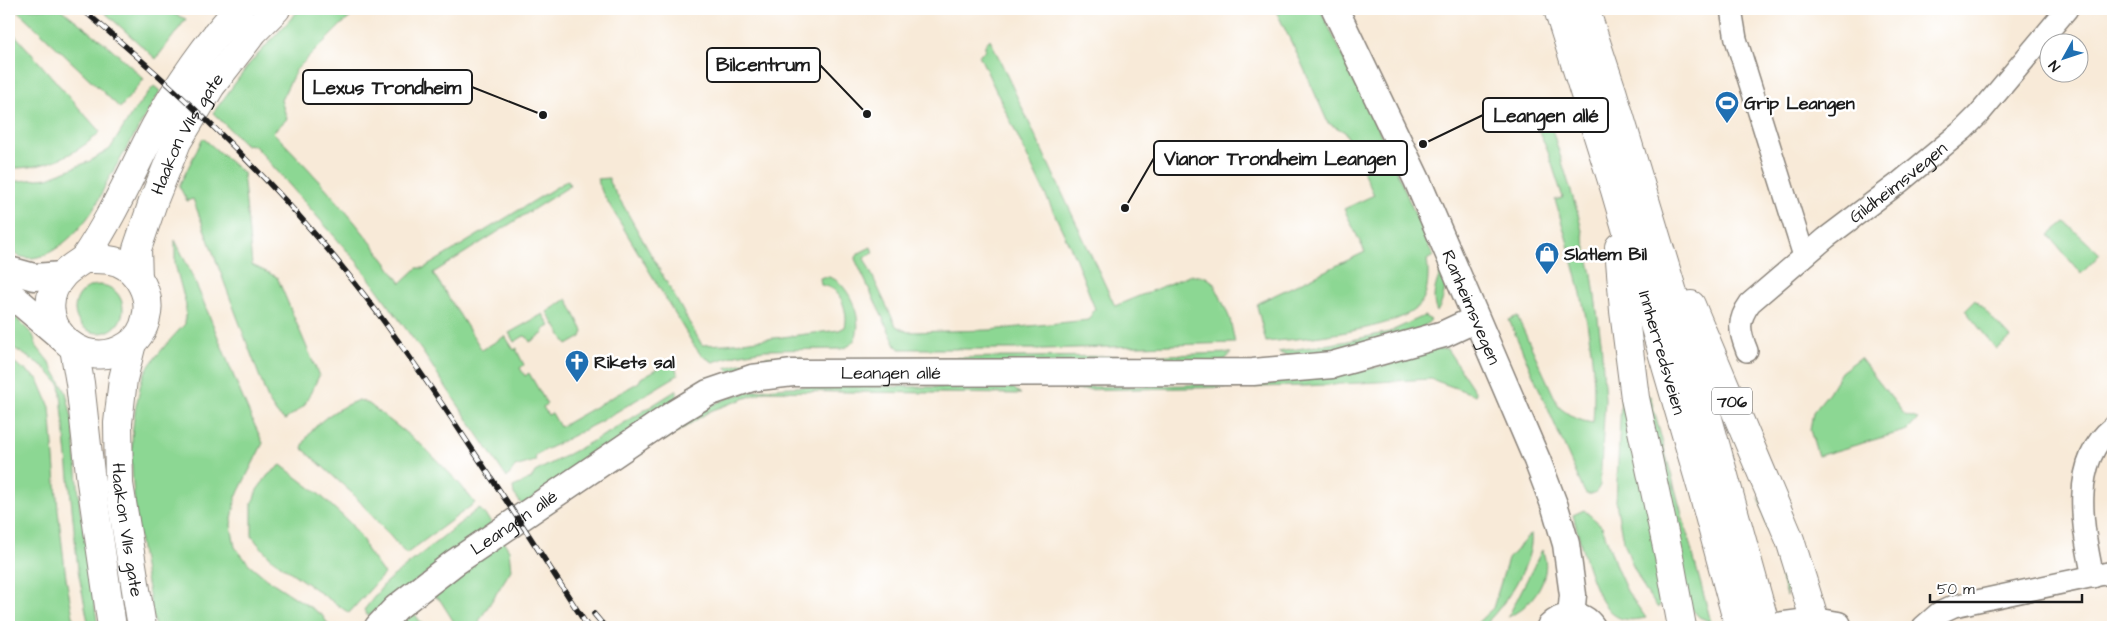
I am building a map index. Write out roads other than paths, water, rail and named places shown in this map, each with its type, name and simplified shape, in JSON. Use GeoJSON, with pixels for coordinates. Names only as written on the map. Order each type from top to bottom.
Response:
{"type":"FeatureCollection","features":[{"type":"Feature","properties":{"kind":"main road","name":"Haakon VIIs gate"},"geometry":{"type":"LineString","coordinates":[[84,259],[98,238],[156,126],[192,68],[239,9]]}},
{"type":"Feature","properties":{"kind":"main road","name":"Haakon VIIs gate"},"geometry":{"type":"LineString","coordinates":[[138,278],[137,249],[177,142],[211,86],[254,31],[276,9]]}},
{"type":"Feature","properties":{"kind":"main road","name":"Innherredsveien"},"geometry":{"type":"LineString","coordinates":[[1558,9],[1628,187],[1767,622]]}},
{"type":"Feature","properties":{"kind":"main road","name":"Innherredsveien"},"geometry":{"type":"LineString","coordinates":[[1585,9],[1736,622]]}},
{"type":"Feature","properties":{"kind":"main road","name":"706"},"geometry":{"type":"LineString","coordinates":[[1628,187],[1624,311],[1635,398],[1669,556],[1682,627]]}},
{"type":"Feature","properties":{"kind":"main road","name":"706"},"geometry":{"type":"LineString","coordinates":[[1628,187],[1790,540],[1832,624]]}},
{"type":"Feature","properties":{"kind":"main road"},"geometry":{"type":"LineString","coordinates":[[84,259],[105,259],[118,262],[138,278],[145,291],[148,305],[146,319],[141,332],[132,343],[119,351],[104,355],[88,354],[68,343],[55,326],[51,313],[51,300],[55,286],[63,275],[84,259]]}},
{"type":"Feature","properties":{"kind":"main road","name":"Haakon VIIs gate"},"geometry":{"type":"LineString","coordinates":[[68,343],[80,383],[91,482],[112,627]]}},
{"type":"Feature","properties":{"kind":"main road","name":"Haakon VIIs gate"},"geometry":{"type":"LineString","coordinates":[[132,343],[122,379],[118,423],[119,484],[142,627]]}},
{"type":"Feature","properties":{"kind":"street","name":"Ranheimsvegen"},"geometry":{"type":"LineString","coordinates":[[1335,9],[1417,180],[1537,460],[1555,507],[1566,544],[1572,577],[1571,623]]}},
{"type":"Feature","properties":{"kind":"street"},"geometry":{"type":"LineString","coordinates":[[1731,9],[1736,39],[1804,256]]}},
{"type":"Feature","properties":{"kind":"street","name":"Gildheimsvegen"},"geometry":{"type":"LineString","coordinates":[[1747,351],[1742,340],[1740,325],[1741,315],[1750,303],[1804,256],[1914,171],[1963,130],[1979,114],[2068,9]]}},
{"type":"Feature","properties":{"kind":"street"},"geometry":{"type":"LineString","coordinates":[[9,270],[34,277],[63,275]]}},
{"type":"Feature","properties":{"kind":"street"},"geometry":{"type":"LineString","coordinates":[[9,293],[68,343]]}},
{"type":"Feature","properties":{"kind":"street","name":"Leangen allé"},"geometry":{"type":"LineString","coordinates":[[378,627],[396,608],[454,563],[675,413],[708,393],[752,378],[793,373],[1253,372],[1332,365],[1444,334],[1476,319]]}},
{"type":"Feature","properties":{"kind":"street"},"geometry":{"type":"LineString","coordinates":[[2092,577],[2083,504],[2085,472],[2099,442],[2113,427]]}},
{"type":"Feature","properties":{"kind":"street"},"geometry":{"type":"LineString","coordinates":[[1924,627],[1939,612],[1954,606],[2113,572]]}},
{"type":"Feature","properties":{"kind":"street"},"geometry":{"type":"LineString","coordinates":[[1767,622],[1832,624]]}},
{"type":"Feature","properties":{"kind":"railway"},"geometry":{"type":"LineString","coordinates":[[82,9],[175,91],[235,148],[319,239],[401,345],[588,627]]}},
{"type":"Feature","properties":{"kind":"railway"},"geometry":{"type":"LineString","coordinates":[[594,614],[605,627]]}},
{"type":"Feature","properties":{"kind":"place","name":"Bilcentrum"},"geometry":{"type":"Point","coordinates":[867,114]}},
{"type":"Feature","properties":{"kind":"place","name":"Lexus Trondheim"},"geometry":{"type":"Point","coordinates":[543,115]}},
{"type":"Feature","properties":{"kind":"place","name":"Grip Leangen"},"geometry":{"type":"Point","coordinates":[1727,124]}},
{"type":"Feature","properties":{"kind":"place","name":"Leangen allé"},"geometry":{"type":"Point","coordinates":[1423,144]}},
{"type":"Feature","properties":{"kind":"place","name":"Vianor Trondheim Leangen"},"geometry":{"type":"Point","coordinates":[1125,208]}},
{"type":"Feature","properties":{"kind":"place","name":"Slatlem Bil"},"geometry":{"type":"Point","coordinates":[1547,275]}},
{"type":"Feature","properties":{"kind":"place","name":"Rikets sal"},"geometry":{"type":"Point","coordinates":[577,383]}}]}
